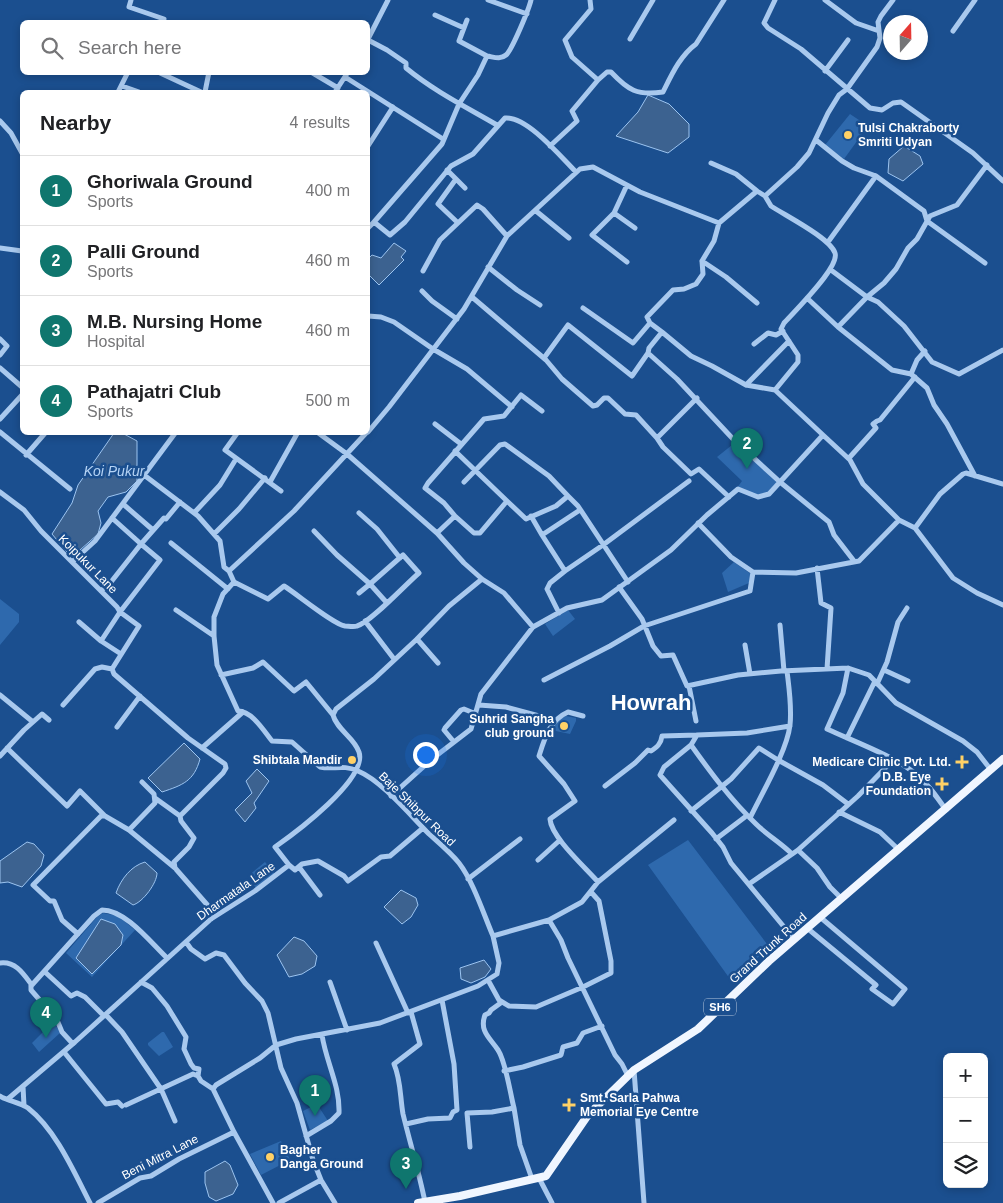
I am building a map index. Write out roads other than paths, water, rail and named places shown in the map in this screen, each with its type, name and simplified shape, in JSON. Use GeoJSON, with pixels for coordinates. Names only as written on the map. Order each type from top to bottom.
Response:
{"type":"FeatureCollection","features":[{"type":"Feature","properties":{"kind":"main road","name":"Grand Trunk Road"},"geometry":{"type":"LineString","coordinates":[[536,1178],[546,1176],[588,1116],[631,1073],[698,1029],[769,961],[1003,759]]}},
{"type":"Feature","properties":{"kind":"main road"},"geometry":{"type":"LineString","coordinates":[[421,1202],[450,1200],[536,1178]]}},
{"type":"Feature","properties":{"kind":"street"},"geometry":{"type":"LineString","coordinates":[[131,0],[129,7],[164,20]]}},
{"type":"Feature","properties":{"kind":"street"},"geometry":{"type":"LineString","coordinates":[[370,36],[388,0]]}},
{"type":"Feature","properties":{"kind":"street"},"geometry":{"type":"LineString","coordinates":[[488,0],[527,14]]}},
{"type":"Feature","properties":{"kind":"street"},"geometry":{"type":"LineString","coordinates":[[468,20],[459,38],[461,43],[487,56],[500,59],[508,55],[532,0]]}},
{"type":"Feature","properties":{"kind":"street"},"geometry":{"type":"LineString","coordinates":[[590,0],[591,9],[565,40],[572,57],[598,80]]}},
{"type":"Feature","properties":{"kind":"street"},"geometry":{"type":"LineString","coordinates":[[630,39],[653,0]]}},
{"type":"Feature","properties":{"kind":"street"},"geometry":{"type":"LineString","coordinates":[[550,146],[577,121],[572,111],[607,72],[611,72],[623,85],[636,92],[650,94],[663,92],[675,68],[696,44],[724,0]]}},
{"type":"Feature","properties":{"kind":"street"},"geometry":{"type":"LineString","coordinates":[[775,0],[764,22],[768,28],[800,49],[870,108],[882,110],[902,102],[973,153],[1003,181]]}},
{"type":"Feature","properties":{"kind":"street"},"geometry":{"type":"LineString","coordinates":[[825,0],[856,23],[879,31]]}},
{"type":"Feature","properties":{"kind":"street"},"geometry":{"type":"LineString","coordinates":[[765,196],[797,168],[808,153],[839,95],[847,89],[877,47],[880,38],[878,22],[893,0]]}},
{"type":"Feature","properties":{"kind":"street"},"geometry":{"type":"LineString","coordinates":[[953,31],[975,0]]}},
{"type":"Feature","properties":{"kind":"street"},"geometry":{"type":"LineString","coordinates":[[435,15],[464,28]]}},
{"type":"Feature","properties":{"kind":"street"},"geometry":{"type":"LineString","coordinates":[[825,71],[848,40]]}},
{"type":"Feature","properties":{"kind":"street"},"geometry":{"type":"LineString","coordinates":[[370,41],[406,63],[406,68],[419,78],[459,104],[497,125]]}},
{"type":"Feature","properties":{"kind":"street"},"geometry":{"type":"LineString","coordinates":[[370,226],[436,153],[442,144],[459,104],[478,75],[487,56]]}},
{"type":"Feature","properties":{"kind":"street"},"geometry":{"type":"LineString","coordinates":[[119,90],[127,75]]}},
{"type":"Feature","properties":{"kind":"street"},"geometry":{"type":"LineString","coordinates":[[164,75],[197,90]]}},
{"type":"Feature","properties":{"kind":"street"},"geometry":{"type":"LineString","coordinates":[[206,90],[209,75]]}},
{"type":"Feature","properties":{"kind":"street"},"geometry":{"type":"LineString","coordinates":[[315,75],[336,90],[346,75],[368,90]]}},
{"type":"Feature","properties":{"kind":"street"},"geometry":{"type":"LineString","coordinates":[[122,86],[133,90]]}},
{"type":"Feature","properties":{"kind":"street"},"geometry":{"type":"LineString","coordinates":[[370,91],[443,139]]}},
{"type":"Feature","properties":{"kind":"street"},"geometry":{"type":"LineString","coordinates":[[370,143],[393,107]]}},
{"type":"Feature","properties":{"kind":"street"},"geometry":{"type":"LineString","coordinates":[[374,222],[390,235],[405,222],[447,170],[473,154],[505,118],[512,117],[523,122],[576,172]]}},
{"type":"Feature","properties":{"kind":"street"},"geometry":{"type":"LineString","coordinates":[[0,121],[11,133],[20,149]]}},
{"type":"Feature","properties":{"kind":"street"},"geometry":{"type":"LineString","coordinates":[[816,140],[842,161],[854,168],[876,176],[924,211],[926,221],[985,263]]}},
{"type":"Feature","properties":{"kind":"street"},"geometry":{"type":"LineString","coordinates":[[711,162],[736,174],[765,196],[771,206],[828,242],[836,254],[836,260],[831,270],[781,328],[798,355],[798,362],[775,390]]}},
{"type":"Feature","properties":{"kind":"street"},"geometry":{"type":"LineString","coordinates":[[838,327],[896,269],[930,216],[957,205],[986,165]]}},
{"type":"Feature","properties":{"kind":"street"},"geometry":{"type":"LineString","coordinates":[[370,429],[457,319],[507,236],[576,172],[585,167],[593,167],[627,185],[719,223]]}},
{"type":"Feature","properties":{"kind":"street"},"geometry":{"type":"LineString","coordinates":[[447,170],[465,188]]}},
{"type":"Feature","properties":{"kind":"street"},"geometry":{"type":"LineString","coordinates":[[828,242],[876,176]]}},
{"type":"Feature","properties":{"kind":"street"},"geometry":{"type":"LineString","coordinates":[[456,179],[438,204],[457,222]]}},
{"type":"Feature","properties":{"kind":"street"},"geometry":{"type":"LineString","coordinates":[[627,185],[614,213],[592,235],[627,262]]}},
{"type":"Feature","properties":{"kind":"street"},"geometry":{"type":"LineString","coordinates":[[757,191],[719,223],[714,241],[702,261],[703,274],[696,284],[684,289],[673,290],[647,318],[650,323],[691,356],[746,386],[775,390],[848,458],[863,484],[899,520],[915,528],[953,578],[977,593],[1003,605]]}},
{"type":"Feature","properties":{"kind":"street"},"geometry":{"type":"LineString","coordinates":[[423,271],[440,240],[477,205],[483,209],[507,236]]}},
{"type":"Feature","properties":{"kind":"street"},"geometry":{"type":"LineString","coordinates":[[536,211],[570,238]]}},
{"type":"Feature","properties":{"kind":"street"},"geometry":{"type":"LineString","coordinates":[[614,213],[635,228]]}},
{"type":"Feature","properties":{"kind":"street"},"geometry":{"type":"LineString","coordinates":[[0,248],[20,251]]}},
{"type":"Feature","properties":{"kind":"street"},"geometry":{"type":"LineString","coordinates":[[702,261],[726,277],[757,303]]}},
{"type":"Feature","properties":{"kind":"street"},"geometry":{"type":"LineString","coordinates":[[488,267],[516,290],[540,306]]}},
{"type":"Feature","properties":{"kind":"street"},"geometry":{"type":"LineString","coordinates":[[831,270],[866,297],[878,302],[904,326],[932,362],[959,374],[1003,350]]}},
{"type":"Feature","properties":{"kind":"street"},"geometry":{"type":"LineString","coordinates":[[422,291],[457,319]]}},
{"type":"Feature","properties":{"kind":"street"},"geometry":{"type":"LineString","coordinates":[[472,297],[544,358],[562,379],[593,406],[597,405],[604,398],[608,398],[625,414],[636,415],[663,447],[691,474],[699,469],[729,497]]}},
{"type":"Feature","properties":{"kind":"street"},"geometry":{"type":"LineString","coordinates":[[807,298],[838,327],[892,370],[913,375],[927,388],[934,405],[975,476]]}},
{"type":"Feature","properties":{"kind":"street"},"geometry":{"type":"LineString","coordinates":[[583,308],[633,343],[650,323]]}},
{"type":"Feature","properties":{"kind":"street"},"geometry":{"type":"LineString","coordinates":[[370,316],[381,317],[394,322],[433,349],[467,369],[512,407]]}},
{"type":"Feature","properties":{"kind":"street"},"geometry":{"type":"LineString","coordinates":[[544,358],[568,326],[632,376],[648,353],[649,348],[662,332]]}},
{"type":"Feature","properties":{"kind":"street"},"geometry":{"type":"LineString","coordinates":[[754,344],[768,333],[776,335],[783,331]]}},
{"type":"Feature","properties":{"kind":"street"},"geometry":{"type":"LineString","coordinates":[[0,339],[7,346],[0,355]]}},
{"type":"Feature","properties":{"kind":"street"},"geometry":{"type":"LineString","coordinates":[[746,386],[789,341]]}},
{"type":"Feature","properties":{"kind":"street"},"geometry":{"type":"LineString","coordinates":[[848,458],[876,428],[873,424],[888,412],[913,375],[917,360],[925,351]]}},
{"type":"Feature","properties":{"kind":"street"},"geometry":{"type":"LineString","coordinates":[[648,353],[696,398],[733,439],[780,482],[830,522],[834,534],[854,562]]}},
{"type":"Feature","properties":{"kind":"street"},"geometry":{"type":"LineString","coordinates":[[0,368],[20,385]]}},
{"type":"Feature","properties":{"kind":"street"},"geometry":{"type":"LineString","coordinates":[[507,501],[480,532],[474,533],[444,503],[425,488],[484,419],[504,416],[521,395],[542,411]]}},
{"type":"Feature","properties":{"kind":"street"},"geometry":{"type":"LineString","coordinates":[[0,419],[20,397]]}},
{"type":"Feature","properties":{"kind":"street"},"geometry":{"type":"LineString","coordinates":[[657,438],[696,398]]}},
{"type":"Feature","properties":{"kind":"street"},"geometry":{"type":"LineString","coordinates":[[435,424],[461,444]]}},
{"type":"Feature","properties":{"kind":"street"},"geometry":{"type":"LineString","coordinates":[[0,432],[70,489]]}},
{"type":"Feature","properties":{"kind":"street"},"geometry":{"type":"LineString","coordinates":[[26,455],[43,435]]}},
{"type":"Feature","properties":{"kind":"street"},"geometry":{"type":"LineString","coordinates":[[72,562],[95,541],[174,435]]}},
{"type":"Feature","properties":{"kind":"street"},"geometry":{"type":"LineString","coordinates":[[236,435],[225,450],[281,490]]}},
{"type":"Feature","properties":{"kind":"street"},"geometry":{"type":"LineString","coordinates":[[214,534],[267,480],[296,435]]}},
{"type":"Feature","properties":{"kind":"street"},"geometry":{"type":"LineString","coordinates":[[321,435],[347,454],[437,532],[464,563],[482,579],[504,593],[533,627]]}},
{"type":"Feature","properties":{"kind":"street"},"geometry":{"type":"LineString","coordinates":[[229,571],[294,511],[364,435]]}},
{"type":"Feature","properties":{"kind":"street"},"geometry":{"type":"LineString","coordinates":[[391,796],[471,729],[481,694],[533,627],[567,608],[602,600],[671,550],[698,523],[738,490],[758,497],[769,494],[823,435]]}},
{"type":"Feature","properties":{"kind":"street"},"geometry":{"type":"LineString","coordinates":[[464,482],[500,444],[504,444],[549,476],[568,496],[580,510],[628,582]]}},
{"type":"Feature","properties":{"kind":"street"},"geometry":{"type":"LineString","coordinates":[[455,451],[526,519],[556,506],[568,496]]}},
{"type":"Feature","properties":{"kind":"street"},"geometry":{"type":"LineString","coordinates":[[194,513],[220,485],[236,459]]}},
{"type":"Feature","properties":{"kind":"street"},"geometry":{"type":"LineString","coordinates":[[915,528],[940,494],[963,474],[966,473],[1003,484]]}},
{"type":"Feature","properties":{"kind":"street"},"geometry":{"type":"LineString","coordinates":[[144,475],[194,513],[220,541],[224,567],[229,571],[234,582],[268,599],[284,586],[330,619],[344,626],[357,626],[387,603],[419,573],[403,555],[358,593]]}},
{"type":"Feature","properties":{"kind":"street"},"geometry":{"type":"LineString","coordinates":[[559,612],[547,589],[550,583],[689,481]]}},
{"type":"Feature","properties":{"kind":"street","name":"Koipukur Lane"},"geometry":{"type":"LineString","coordinates":[[0,492],[24,510],[120,612],[102,640]]}},
{"type":"Feature","properties":{"kind":"street"},"geometry":{"type":"LineString","coordinates":[[101,591],[111,582],[153,530],[164,518],[166,519],[180,502]]}},
{"type":"Feature","properties":{"kind":"street"},"geometry":{"type":"LineString","coordinates":[[123,504],[153,530]]}},
{"type":"Feature","properties":{"kind":"street"},"geometry":{"type":"LineString","coordinates":[[542,535],[580,510]]}},
{"type":"Feature","properties":{"kind":"street"},"geometry":{"type":"LineString","coordinates":[[358,513],[377,528],[400,558]]}},
{"type":"Feature","properties":{"kind":"street"},"geometry":{"type":"LineString","coordinates":[[437,532],[455,516]]}},
{"type":"Feature","properties":{"kind":"street"},"geometry":{"type":"LineString","coordinates":[[531,516],[565,571]]}},
{"type":"Feature","properties":{"kind":"street"},"geometry":{"type":"LineString","coordinates":[[112,518],[160,560],[120,612],[139,625],[112,668]]}},
{"type":"Feature","properties":{"kind":"street"},"geometry":{"type":"LineString","coordinates":[[698,523],[731,557],[753,572],[796,572],[859,561],[899,520]]}},
{"type":"Feature","properties":{"kind":"street"},"geometry":{"type":"LineString","coordinates":[[314,532],[370,584],[387,603]]}},
{"type":"Feature","properties":{"kind":"street"},"geometry":{"type":"LineString","coordinates":[[171,543],[228,589]]}},
{"type":"Feature","properties":{"kind":"street"},"geometry":{"type":"LineString","coordinates":[[817,568],[821,603],[831,608],[827,669]]}},
{"type":"Feature","properties":{"kind":"street"},"geometry":{"type":"LineString","coordinates":[[544,680],[644,626],[750,591],[753,572]]}},
{"type":"Feature","properties":{"kind":"street"},"geometry":{"type":"LineString","coordinates":[[333,714],[336,709],[374,679],[417,639],[448,606],[482,579]]}},
{"type":"Feature","properties":{"kind":"street","name":"Baje Shibpur Road"},"geometry":{"type":"LineString","coordinates":[[234,582],[223,594],[214,617],[214,636],[216,665],[238,711],[243,711],[258,723],[272,741],[292,742],[320,767],[340,766],[357,770],[369,776],[460,864],[494,936],[499,963],[496,974],[488,980]]}},
{"type":"Feature","properties":{"kind":"street"},"geometry":{"type":"LineString","coordinates":[[619,587],[644,626],[660,656],[673,655],[689,686],[696,721]]}},
{"type":"Feature","properties":{"kind":"street"},"geometry":{"type":"LineString","coordinates":[[847,738],[884,670],[898,622],[907,608]]}},
{"type":"Feature","properties":{"kind":"street"},"geometry":{"type":"LineString","coordinates":[[176,610],[214,636]]}},
{"type":"Feature","properties":{"kind":"street"},"geometry":{"type":"LineString","coordinates":[[365,621],[394,659]]}},
{"type":"Feature","properties":{"kind":"street"},"geometry":{"type":"LineString","coordinates":[[78,622],[121,654]]}},
{"type":"Feature","properties":{"kind":"street"},"geometry":{"type":"LineString","coordinates":[[716,839],[748,818],[785,744],[790,726],[791,709],[780,625]]}},
{"type":"Feature","properties":{"kind":"street"},"geometry":{"type":"LineString","coordinates":[[417,639],[438,663]]}},
{"type":"Feature","properties":{"kind":"street"},"geometry":{"type":"LineString","coordinates":[[745,645],[750,674]]}},
{"type":"Feature","properties":{"kind":"street"},"geometry":{"type":"LineString","coordinates":[[221,675],[253,668],[263,662],[294,691],[306,682],[333,714],[335,722],[355,744],[360,754],[357,770]]}},
{"type":"Feature","properties":{"kind":"street"},"geometry":{"type":"LineString","coordinates":[[112,668],[114,674],[188,738],[225,764],[226,768],[180,816]]}},
{"type":"Feature","properties":{"kind":"street"},"geometry":{"type":"LineString","coordinates":[[63,705],[96,669],[112,668]]}},
{"type":"Feature","properties":{"kind":"street"},"geometry":{"type":"LineString","coordinates":[[848,668],[843,693],[827,729],[893,760],[916,774],[933,792],[946,810]]}},
{"type":"Feature","properties":{"kind":"street"},"geometry":{"type":"LineString","coordinates":[[689,686],[750,674],[848,668],[869,675],[896,703],[962,741],[977,752],[991,770]]}},
{"type":"Feature","properties":{"kind":"street"},"geometry":{"type":"LineString","coordinates":[[884,670],[908,681]]}},
{"type":"Feature","properties":{"kind":"street"},"geometry":{"type":"LineString","coordinates":[[0,696],[33,722]]}},
{"type":"Feature","properties":{"kind":"street"},"geometry":{"type":"LineString","coordinates":[[118,727],[140,696]]}},
{"type":"Feature","properties":{"kind":"street"},"geometry":{"type":"LineString","coordinates":[[479,705],[506,707],[554,720]]}},
{"type":"Feature","properties":{"kind":"street"},"geometry":{"type":"LineString","coordinates":[[454,742],[445,733],[445,728],[461,710],[464,709],[476,714]]}},
{"type":"Feature","properties":{"kind":"street"},"geometry":{"type":"LineString","coordinates":[[202,748],[243,711]]}},
{"type":"Feature","properties":{"kind":"street"},"geometry":{"type":"LineString","coordinates":[[583,716],[568,712],[554,720],[539,756],[564,784],[575,801],[550,819],[550,823],[560,840],[598,882]]}},
{"type":"Feature","properties":{"kind":"street"},"geometry":{"type":"LineString","coordinates":[[0,756],[42,714],[49,720]]}},
{"type":"Feature","properties":{"kind":"street"},"geometry":{"type":"LineString","coordinates":[[604,786],[636,763],[648,750],[651,751],[657,747],[661,742],[662,736],[747,733],[790,726]]}},
{"type":"Feature","properties":{"kind":"street"},"geometry":{"type":"LineString","coordinates":[[696,736],[691,745],[664,767],[660,775],[723,847],[730,863],[794,939]]}},
{"type":"Feature","properties":{"kind":"street"},"geometry":{"type":"LineString","coordinates":[[691,745],[722,788],[748,818],[792,854]]}},
{"type":"Feature","properties":{"kind":"street"},"geometry":{"type":"LineString","coordinates":[[7,748],[67,806],[80,791],[105,816],[129,830],[175,868],[210,908],[211,919]]}},
{"type":"Feature","properties":{"kind":"street"},"geometry":{"type":"LineString","coordinates":[[691,810],[722,788],[738,773],[759,748],[823,784],[848,804]]}},
{"type":"Feature","properties":{"kind":"street"},"geometry":{"type":"LineString","coordinates":[[749,884],[798,850],[893,760]]}},
{"type":"Feature","properties":{"kind":"street","name":"Dharmatala Lane"},"geometry":{"type":"LineString","coordinates":[[9,1098],[64,1052],[211,919],[255,892],[289,865],[275,847],[329,804],[357,770]]}},
{"type":"Feature","properties":{"kind":"street"},"geometry":{"type":"LineString","coordinates":[[129,830],[155,803],[154,794],[142,782]]}},
{"type":"Feature","properties":{"kind":"street"},"geometry":{"type":"LineString","coordinates":[[155,798],[180,816],[181,821],[194,838],[189,847],[174,862],[175,868]]}},
{"type":"Feature","properties":{"kind":"street"},"geometry":{"type":"LineString","coordinates":[[839,812],[880,832],[899,850]]}},
{"type":"Feature","properties":{"kind":"street"},"geometry":{"type":"LineString","coordinates":[[78,934],[62,920],[54,901],[50,901],[33,884],[101,816],[105,816]]}},
{"type":"Feature","properties":{"kind":"street"},"geometry":{"type":"LineString","coordinates":[[494,936],[526,925],[550,920],[582,902],[598,882],[674,820]]}},
{"type":"Feature","properties":{"kind":"street"},"geometry":{"type":"LineString","coordinates":[[289,865],[295,870],[302,864],[318,861],[344,876],[348,881],[381,857],[390,856],[423,828]]}},
{"type":"Feature","properties":{"kind":"street"},"geometry":{"type":"LineString","coordinates":[[468,879],[520,839]]}},
{"type":"Feature","properties":{"kind":"street"},"geometry":{"type":"LineString","coordinates":[[538,860],[560,840]]}},
{"type":"Feature","properties":{"kind":"street"},"geometry":{"type":"LineString","coordinates":[[798,850],[817,868],[830,887],[842,899]]}},
{"type":"Feature","properties":{"kind":"street"},"geometry":{"type":"LineString","coordinates":[[299,867],[320,895]]}},
{"type":"Feature","properties":{"kind":"street"},"geometry":{"type":"LineString","coordinates":[[213,1089],[216,1085],[260,1058],[276,1045],[296,1039],[380,1023],[478,986],[488,980],[494,993],[502,1002],[509,1006],[536,1007],[611,973],[611,961],[600,901],[591,892]]}},
{"type":"Feature","properties":{"kind":"street"},"geometry":{"type":"LineString","coordinates":[[31,986],[94,916],[102,910],[118,914],[167,958]]}},
{"type":"Feature","properties":{"kind":"street"},"geometry":{"type":"LineString","coordinates":[[807,928],[876,985],[872,989],[893,1004],[905,989],[820,917]]}},
{"type":"Feature","properties":{"kind":"street"},"geometry":{"type":"LineString","coordinates":[[550,920],[615,1055],[631,1073],[644,1203]]}},
{"type":"Feature","properties":{"kind":"street"},"geometry":{"type":"LineString","coordinates":[[186,942],[191,949],[205,959],[216,953],[224,955],[262,1001],[268,1013],[281,1068],[297,1103],[311,1154],[321,1180],[336,1203]]}},
{"type":"Feature","properties":{"kind":"street"},"geometry":{"type":"LineString","coordinates":[[376,943],[409,1013],[420,1044],[394,1064],[421,1202]]}},
{"type":"Feature","properties":{"kind":"street"},"geometry":{"type":"LineString","coordinates":[[0,963],[9,963],[17,967],[26,976],[31,990],[57,1020],[62,1032],[73,1044]]}},
{"type":"Feature","properties":{"kind":"street"},"geometry":{"type":"LineString","coordinates":[[45,972],[72,996],[78,993],[85,997],[122,1032],[161,1089],[175,1121]]}},
{"type":"Feature","properties":{"kind":"street"},"geometry":{"type":"LineString","coordinates":[[147,977],[152,988],[167,1006],[186,1037],[184,1049],[191,1064],[194,1068],[199,1069],[198,1076],[201,1081],[213,1089],[273,1203]]}},
{"type":"Feature","properties":{"kind":"street"},"geometry":{"type":"LineString","coordinates":[[140,982],[152,988]]}},
{"type":"Feature","properties":{"kind":"street"},"geometry":{"type":"LineString","coordinates":[[330,982],[347,1030]]}},
{"type":"Feature","properties":{"kind":"street"},"geometry":{"type":"LineString","coordinates":[[406,1124],[428,1119],[450,1118],[456,1110],[454,1064],[442,1000]]}},
{"type":"Feature","properties":{"kind":"street"},"geometry":{"type":"LineString","coordinates":[[502,1002],[490,1010],[482,1022],[487,1036],[498,1050],[514,1108],[520,1145],[536,1178],[552,1203]]}},
{"type":"Feature","properties":{"kind":"street"},"geometry":{"type":"LineString","coordinates":[[504,1071],[561,1055],[563,1047],[577,1043],[582,1033],[602,1026]]}},
{"type":"Feature","properties":{"kind":"street"},"geometry":{"type":"LineString","coordinates":[[306,1136],[339,1113],[339,1098],[336,1084],[329,1065],[322,1035]]}},
{"type":"Feature","properties":{"kind":"street"},"geometry":{"type":"LineString","coordinates":[[64,1052],[106,1104],[118,1102],[124,1106],[193,1074],[198,1076]]}},
{"type":"Feature","properties":{"kind":"street"},"geometry":{"type":"LineString","coordinates":[[23,1086],[24,1106]]}},
{"type":"Feature","properties":{"kind":"street"},"geometry":{"type":"LineString","coordinates":[[0,1097],[9,1098],[24,1106],[45,1126],[57,1141],[90,1203]]}},
{"type":"Feature","properties":{"kind":"street"},"geometry":{"type":"LineString","coordinates":[[456,1110],[467,1113],[492,1112],[514,1108]]}},
{"type":"Feature","properties":{"kind":"street"},"geometry":{"type":"LineString","coordinates":[[467,1113],[470,1147]]}},
{"type":"Feature","properties":{"kind":"street","name":"Beni Mitra Lane"},"geometry":{"type":"LineString","coordinates":[[98,1203],[140,1178],[151,1176],[179,1159],[234,1132]]}},
{"type":"Feature","properties":{"kind":"street"},"geometry":{"type":"LineString","coordinates":[[279,1203],[321,1180]]}},
{"type":"Feature","properties":{"kind":"water"},"geometry":{"type":"Polygon","coordinates":[[[648,95],[669,104],[689,124],[689,137],[668,153],[616,136],[638,112],[648,95]]]}},
{"type":"Feature","properties":{"kind":"water"},"geometry":{"type":"Polygon","coordinates":[[[904,146],[920,156],[923,164],[903,181],[888,173],[889,159],[904,146]]]}},
{"type":"Feature","properties":{"kind":"water"},"geometry":{"type":"Polygon","coordinates":[[[394,243],[406,251],[401,257],[404,260],[379,285],[370,276],[370,257],[372,255],[381,258],[394,243]]]}},
{"type":"Feature","properties":{"kind":"water","name":"Koi Pukur"},"geometry":{"type":"Polygon","coordinates":[[[113,435],[126,435],[137,441],[137,481],[126,492],[108,497],[98,511],[101,523],[98,534],[80,550],[67,552],[52,534],[72,503],[78,485],[113,435]]]}},
{"type":"Feature","properties":{"kind":"water"},"geometry":{"type":"Polygon","coordinates":[[[184,743],[200,759],[198,766],[187,781],[162,792],[148,778],[184,743]]]}},
{"type":"Feature","properties":{"kind":"water"},"geometry":{"type":"Polygon","coordinates":[[[257,769],[269,781],[254,803],[256,808],[245,822],[235,810],[252,793],[246,781],[257,769]]]}},
{"type":"Feature","properties":{"kind":"water"},"geometry":{"type":"Polygon","coordinates":[[[27,842],[34,844],[44,855],[41,866],[22,887],[8,882],[0,883],[0,861],[27,842]]]}},
{"type":"Feature","properties":{"kind":"water"},"geometry":{"type":"Polygon","coordinates":[[[145,862],[157,873],[156,877],[152,887],[145,896],[133,905],[116,893],[127,874],[145,862]]]}},
{"type":"Feature","properties":{"kind":"water"},"geometry":{"type":"Polygon","coordinates":[[[401,890],[416,898],[418,905],[411,917],[402,924],[384,907],[401,890]]]}},
{"type":"Feature","properties":{"kind":"water"},"geometry":{"type":"Polygon","coordinates":[[[101,919],[115,924],[123,935],[121,945],[92,974],[76,958],[101,919]]]}},
{"type":"Feature","properties":{"kind":"water"},"geometry":{"type":"Polygon","coordinates":[[[294,937],[304,941],[317,956],[315,966],[302,974],[289,977],[277,955],[294,937]]]}},
{"type":"Feature","properties":{"kind":"water"},"geometry":{"type":"Polygon","coordinates":[[[484,960],[491,969],[485,977],[471,983],[461,979],[460,968],[484,960]]]}},
{"type":"Feature","properties":{"kind":"water"},"geometry":{"type":"Polygon","coordinates":[[[225,1161],[230,1165],[238,1185],[233,1194],[216,1201],[209,1197],[205,1183],[205,1172],[225,1161]]]}},
{"type":"Feature","properties":{"kind":"place","name":"Tulsi Chakraborty Smriti Udyan"},"geometry":{"type":"Point","coordinates":[848,135]}},
{"type":"Feature","properties":{"kind":"place","name":"Palli Ground"},"geometry":{"type":"Point","coordinates":[747,469]}},
{"type":"Feature","properties":{"kind":"place","name":"Suhrid Sangha club ground"},"geometry":{"type":"Point","coordinates":[564,726]}},
{"type":"Feature","properties":{"kind":"place","name":"Shibtala Mandir"},"geometry":{"type":"Point","coordinates":[352,760]}},
{"type":"Feature","properties":{"kind":"place","name":"Medicare Clinic Pvt. Ltd."},"geometry":{"type":"Point","coordinates":[962,762]}},
{"type":"Feature","properties":{"kind":"place","name":"D.B. Eye Foundation"},"geometry":{"type":"Point","coordinates":[942,784]}},
{"type":"Feature","properties":{"kind":"place","name":"Pathajatri Club"},"geometry":{"type":"Point","coordinates":[46,1038]}},
{"type":"Feature","properties":{"kind":"place","name":"Smt. Sarla Pahwa Memorial Eye Centre"},"geometry":{"type":"Point","coordinates":[569,1105]}},
{"type":"Feature","properties":{"kind":"place","name":"Ghoriwala Ground"},"geometry":{"type":"Point","coordinates":[315,1116]}},
{"type":"Feature","properties":{"kind":"place","name":"Bagher Danga Ground"},"geometry":{"type":"Point","coordinates":[270,1157]}},
{"type":"Feature","properties":{"kind":"place","name":"M.B. Nursing Home"},"geometry":{"type":"Point","coordinates":[406,1189]}},
{"type":"Feature","properties":{"kind":"district","name":"Howrah"},"geometry":{"type":"Point","coordinates":[651,702]}}]}
